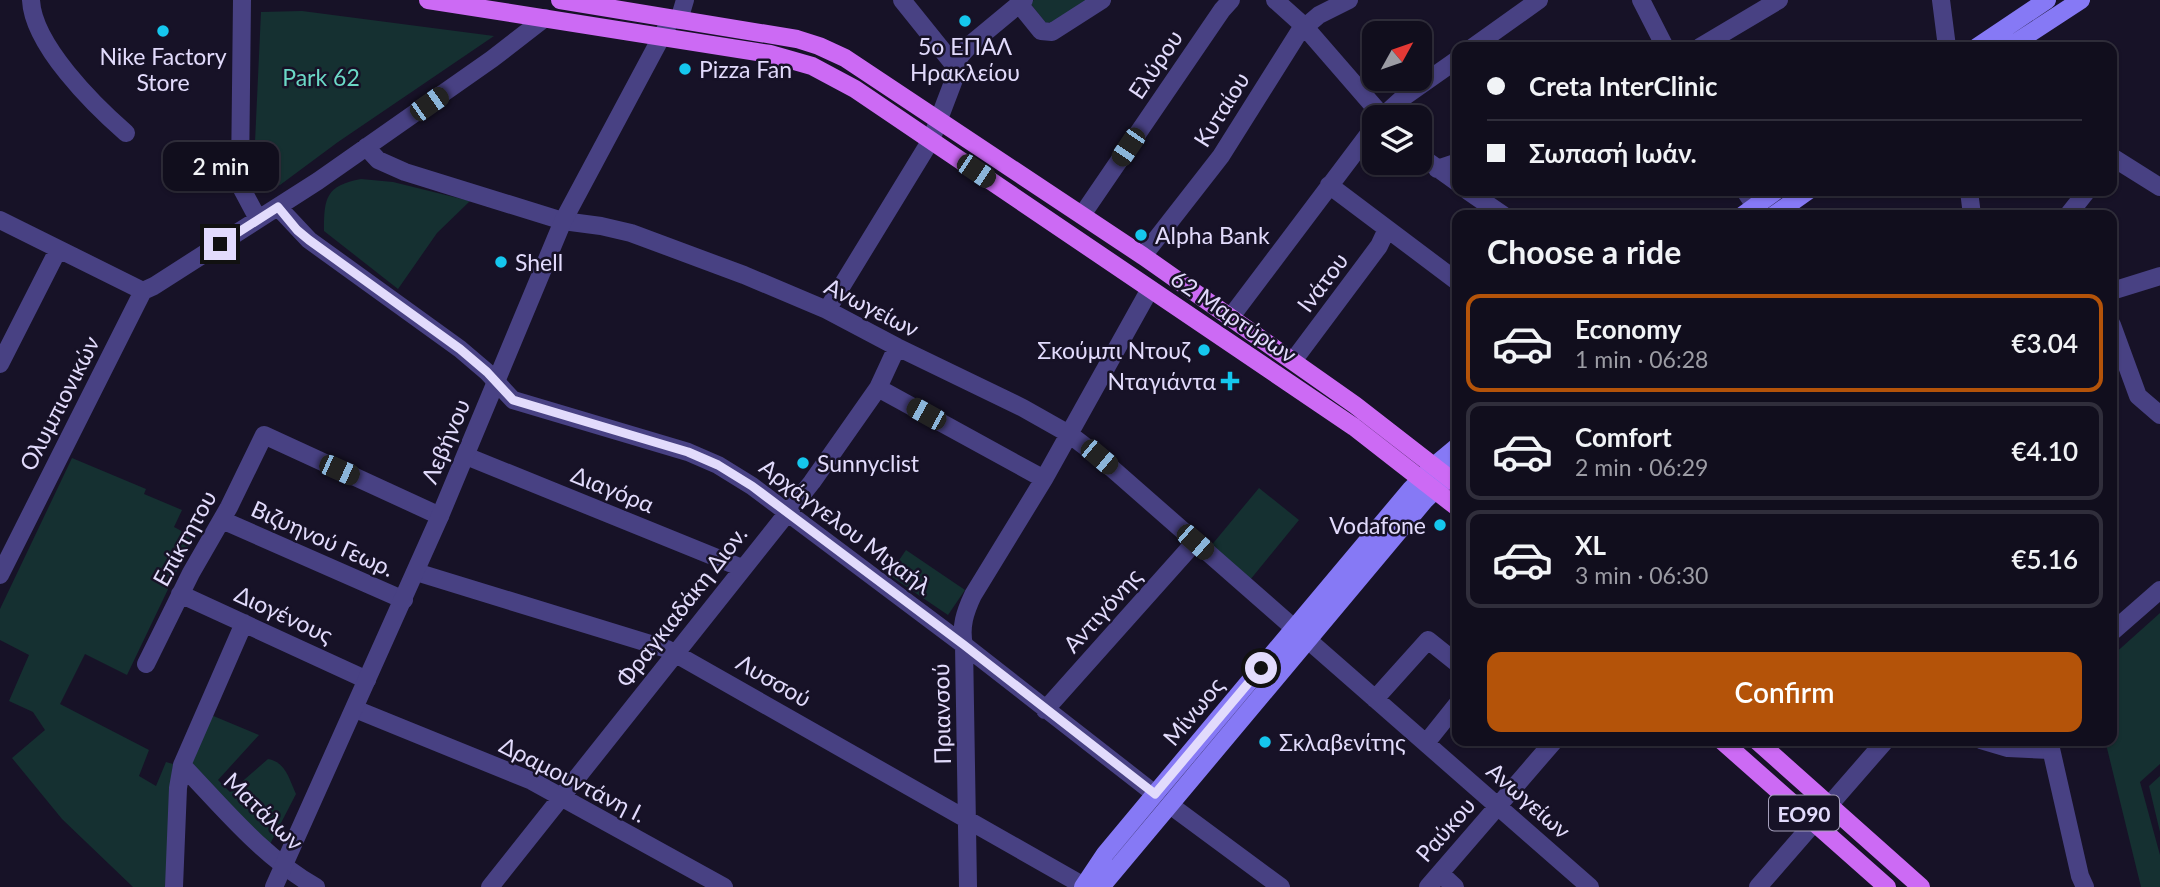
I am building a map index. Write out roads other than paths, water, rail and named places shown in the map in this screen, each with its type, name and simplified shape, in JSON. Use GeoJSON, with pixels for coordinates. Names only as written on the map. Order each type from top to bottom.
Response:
{"type":"FeatureCollection","features":[{"type":"Feature","properties":{"kind":"main road","name":"62 Μαρτύρων"},"geometry":{"type":"LineString","coordinates":[[428,0],[662,36],[801,61],[855,89],[1354,427],[1442,477]]}},
{"type":"Feature","properties":{"kind":"main road","name":"62 Μαρτύρων"},"geometry":{"type":"LineString","coordinates":[[560,0],[779,35],[819,46],[845,58],[1143,256],[1381,424],[1442,477],[1452,496]]}},
{"type":"Feature","properties":{"kind":"main road"},"geometry":{"type":"LineString","coordinates":[[1984,42],[2047,0]]}},
{"type":"Feature","properties":{"kind":"main road"},"geometry":{"type":"LineString","coordinates":[[2017,42],[2081,0]]}},
{"type":"Feature","properties":{"kind":"main road"},"geometry":{"type":"LineString","coordinates":[[1748,204],[1765,196]]}},
{"type":"Feature","properties":{"kind":"main road"},"geometry":{"type":"LineString","coordinates":[[1781,210],[1801,196]]}},
{"type":"Feature","properties":{"kind":"main road","name":"Μίνωος"},"geometry":{"type":"LineString","coordinates":[[1089,887],[1301,635],[1442,477],[1452,458]]}},
{"type":"Feature","properties":{"kind":"main road","name":"ΕΟ90"},"geometry":{"type":"LineString","coordinates":[[1728,746],[1814,822],[1875,883]]}},
{"type":"Feature","properties":{"kind":"main road","name":"ΕΟ90"},"geometry":{"type":"LineString","coordinates":[[1763,746],[1921,887]]}},
{"type":"Feature","properties":{"kind":"street"},"geometry":{"type":"LineString","coordinates":[[31,0],[32,10],[51,52],[96,107],[126,133]]}},
{"type":"Feature","properties":{"kind":"street"},"geometry":{"type":"LineString","coordinates":[[242,0],[240,176],[245,196],[258,219]]}},
{"type":"Feature","properties":{"kind":"street","name":"Λεβήνου"},"geometry":{"type":"LineString","coordinates":[[274,887],[404,600],[563,221],[662,36],[685,0]]}},
{"type":"Feature","properties":{"kind":"street"},"geometry":{"type":"LineString","coordinates":[[902,0],[955,66]]}},
{"type":"Feature","properties":{"kind":"street"},"geometry":{"type":"LineString","coordinates":[[827,310],[931,140],[955,77],[955,66],[971,44],[1022,2],[1041,31],[1052,32],[1102,0]]}},
{"type":"Feature","properties":{"kind":"street"},"geometry":{"type":"LineString","coordinates":[[1275,0],[1304,26],[1372,105]]}},
{"type":"Feature","properties":{"kind":"street","name":"Κυταίου"},"geometry":{"type":"LineString","coordinates":[[1143,256],[1221,156],[1286,49],[1304,26],[1349,0]]}},
{"type":"Feature","properties":{"kind":"street"},"geometry":{"type":"LineString","coordinates":[[1481,42],[1539,0]]}},
{"type":"Feature","properties":{"kind":"street"},"geometry":{"type":"LineString","coordinates":[[1641,0],[1662,42]]}},
{"type":"Feature","properties":{"kind":"street"},"geometry":{"type":"LineString","coordinates":[[1708,42],[1779,0]]}},
{"type":"Feature","properties":{"kind":"street"},"geometry":{"type":"LineString","coordinates":[[1941,0],[1946,42]]}},
{"type":"Feature","properties":{"kind":"street","name":"Ελύρου"},"geometry":{"type":"LineString","coordinates":[[1082,215],[1222,3]]}},
{"type":"Feature","properties":{"kind":"street"},"geometry":{"type":"LineString","coordinates":[[0,220],[143,291],[278,207],[492,59],[545,18]]}},
{"type":"Feature","properties":{"kind":"street"},"geometry":{"type":"LineString","coordinates":[[1395,105],[1452,63]]}},
{"type":"Feature","properties":{"kind":"street"},"geometry":{"type":"LineString","coordinates":[[1230,318],[1362,142]]}},
{"type":"Feature","properties":{"kind":"street","name":"Ανωγείων"},"geometry":{"type":"LineString","coordinates":[[366,147],[378,160],[393,168],[563,221],[631,233],[744,275],[827,310],[1023,408],[1069,434],[1099,457],[1590,887]]}},
{"type":"Feature","properties":{"kind":"street"},"geometry":{"type":"LineString","coordinates":[[2117,160],[2160,187]]}},
{"type":"Feature","properties":{"kind":"street"},"geometry":{"type":"LineString","coordinates":[[1437,169],[1452,164]]}},
{"type":"Feature","properties":{"kind":"street"},"geometry":{"type":"LineString","coordinates":[[1432,165],[1452,179]]}},
{"type":"Feature","properties":{"kind":"street"},"geometry":{"type":"LineString","coordinates":[[1329,185],[1452,278]]}},
{"type":"Feature","properties":{"kind":"street"},"geometry":{"type":"LineString","coordinates":[[1475,196],[1496,210]]}},
{"type":"Feature","properties":{"kind":"street"},"geometry":{"type":"LineString","coordinates":[[2072,210],[2083,196]]}},
{"type":"Feature","properties":{"kind":"street","name":"Αρχάγγελου Μιχαήλ"},"geometry":{"type":"LineString","coordinates":[[278,207],[309,240],[476,362],[509,397],[520,403],[688,452],[742,479],[1281,887]]}},
{"type":"Feature","properties":{"kind":"street","name":"Ινάτου"},"geometry":{"type":"LineString","coordinates":[[1293,361],[1380,246],[1387,229]]}},
{"type":"Feature","properties":{"kind":"street"},"geometry":{"type":"LineString","coordinates":[[0,364],[58,250]]}},
{"type":"Feature","properties":{"kind":"street"},"geometry":{"type":"LineString","coordinates":[[2117,289],[2160,276]]}},
{"type":"Feature","properties":{"kind":"street","name":"Πριανσού"},"geometry":{"type":"LineString","coordinates":[[968,887],[962,627],[970,602],[1044,479],[1150,289]]}},
{"type":"Feature","properties":{"kind":"street","name":"Ολυμπιονικών"},"geometry":{"type":"LineString","coordinates":[[0,575],[7,541],[143,291]]}},
{"type":"Feature","properties":{"kind":"street"},"geometry":{"type":"LineString","coordinates":[[2117,340],[2138,397],[2160,415]]}},
{"type":"Feature","properties":{"kind":"street","name":"Φραγκιαδάκη Διον."},"geometry":{"type":"LineString","coordinates":[[490,887],[835,450],[878,388],[897,347]]}},
{"type":"Feature","properties":{"kind":"street"},"geometry":{"type":"LineString","coordinates":[[878,388],[1044,479]]}},
{"type":"Feature","properties":{"kind":"street","name":"Επίκτητου"},"geometry":{"type":"LineString","coordinates":[[146,664],[264,435],[440,516]]}},
{"type":"Feature","properties":{"kind":"street","name":"Διαγόρα"},"geometry":{"type":"LineString","coordinates":[[466,456],[742,568]]}},
{"type":"Feature","properties":{"kind":"street","name":"Βιζυηνού Γεωρ."},"geometry":{"type":"LineString","coordinates":[[222,520],[404,600]]}},
{"type":"Feature","properties":{"kind":"street","name":"Αντιγόνης"},"geometry":{"type":"LineString","coordinates":[[1045,710],[1195,542]]}},
{"type":"Feature","properties":{"kind":"street","name":"Λυσσού"},"geometry":{"type":"LineString","coordinates":[[416,572],[634,637],[674,652],[1089,887]]}},
{"type":"Feature","properties":{"kind":"street"},"geometry":{"type":"LineString","coordinates":[[2117,628],[2160,590]]}},
{"type":"Feature","properties":{"kind":"street","name":"Διογένους"},"geometry":{"type":"LineString","coordinates":[[180,594],[368,680]]}},
{"type":"Feature","properties":{"kind":"street"},"geometry":{"type":"LineString","coordinates":[[174,887],[178,788],[182,765],[244,623]]}},
{"type":"Feature","properties":{"kind":"street"},"geometry":{"type":"LineString","coordinates":[[1375,699],[1428,640],[1452,659]]}},
{"type":"Feature","properties":{"kind":"street","name":"Δραμουντάνη Ι."},"geometry":{"type":"LineString","coordinates":[[355,709],[531,781],[724,887]]}},
{"type":"Feature","properties":{"kind":"street"},"geometry":{"type":"LineString","coordinates":[[1426,743],[1452,710]]}},
{"type":"Feature","properties":{"kind":"street","name":"Ραύκου"},"geometry":{"type":"LineString","coordinates":[[1428,887],[1550,746]]}},
{"type":"Feature","properties":{"kind":"street"},"geometry":{"type":"LineString","coordinates":[[1758,887],[1881,746]]}},
{"type":"Feature","properties":{"kind":"street"},"geometry":{"type":"LineString","coordinates":[[2002,746],[2035,746]]}},
{"type":"Feature","properties":{"kind":"street"},"geometry":{"type":"LineString","coordinates":[[2049,746],[2081,884]]}},
{"type":"Feature","properties":{"kind":"street","name":"Ματάλων"},"geometry":{"type":"LineString","coordinates":[[182,765],[258,845],[284,867],[316,887]]}},
{"type":"Feature","properties":{"kind":"street"},"geometry":{"type":"LineString","coordinates":[[1440,873],[1455,887]]}},
{"type":"Feature","properties":{"kind":"place","name":"5ο ΕΠΑΛ Ηρακλείου"},"geometry":{"type":"Point","coordinates":[965,21]}},
{"type":"Feature","properties":{"kind":"place","name":"Nike Factory Store"},"geometry":{"type":"Point","coordinates":[163,31]}},
{"type":"Feature","properties":{"kind":"place","name":"Pizza Fan"},"geometry":{"type":"Point","coordinates":[685,69]}},
{"type":"Feature","properties":{"kind":"place","name":"Alpha Bank"},"geometry":{"type":"Point","coordinates":[1141,235]}},
{"type":"Feature","properties":{"kind":"place","name":"Shell"},"geometry":{"type":"Point","coordinates":[501,262]}},
{"type":"Feature","properties":{"kind":"place","name":"Σκούμπι Ντουζ"},"geometry":{"type":"Point","coordinates":[1204,350]}},
{"type":"Feature","properties":{"kind":"place","name":"Νταγιάντα"},"geometry":{"type":"Point","coordinates":[1230,381]}},
{"type":"Feature","properties":{"kind":"place","name":"Sunnyclist"},"geometry":{"type":"Point","coordinates":[803,463]}},
{"type":"Feature","properties":{"kind":"place","name":"Vodafone"},"geometry":{"type":"Point","coordinates":[1440,525]}},
{"type":"Feature","properties":{"kind":"place","name":"Σκλαβενίτης"},"geometry":{"type":"Point","coordinates":[1265,742]}},
{"type":"Feature","properties":{"kind":"park label","name":"Park 62"},"geometry":{"type":"Point","coordinates":[321,77]}}]}
